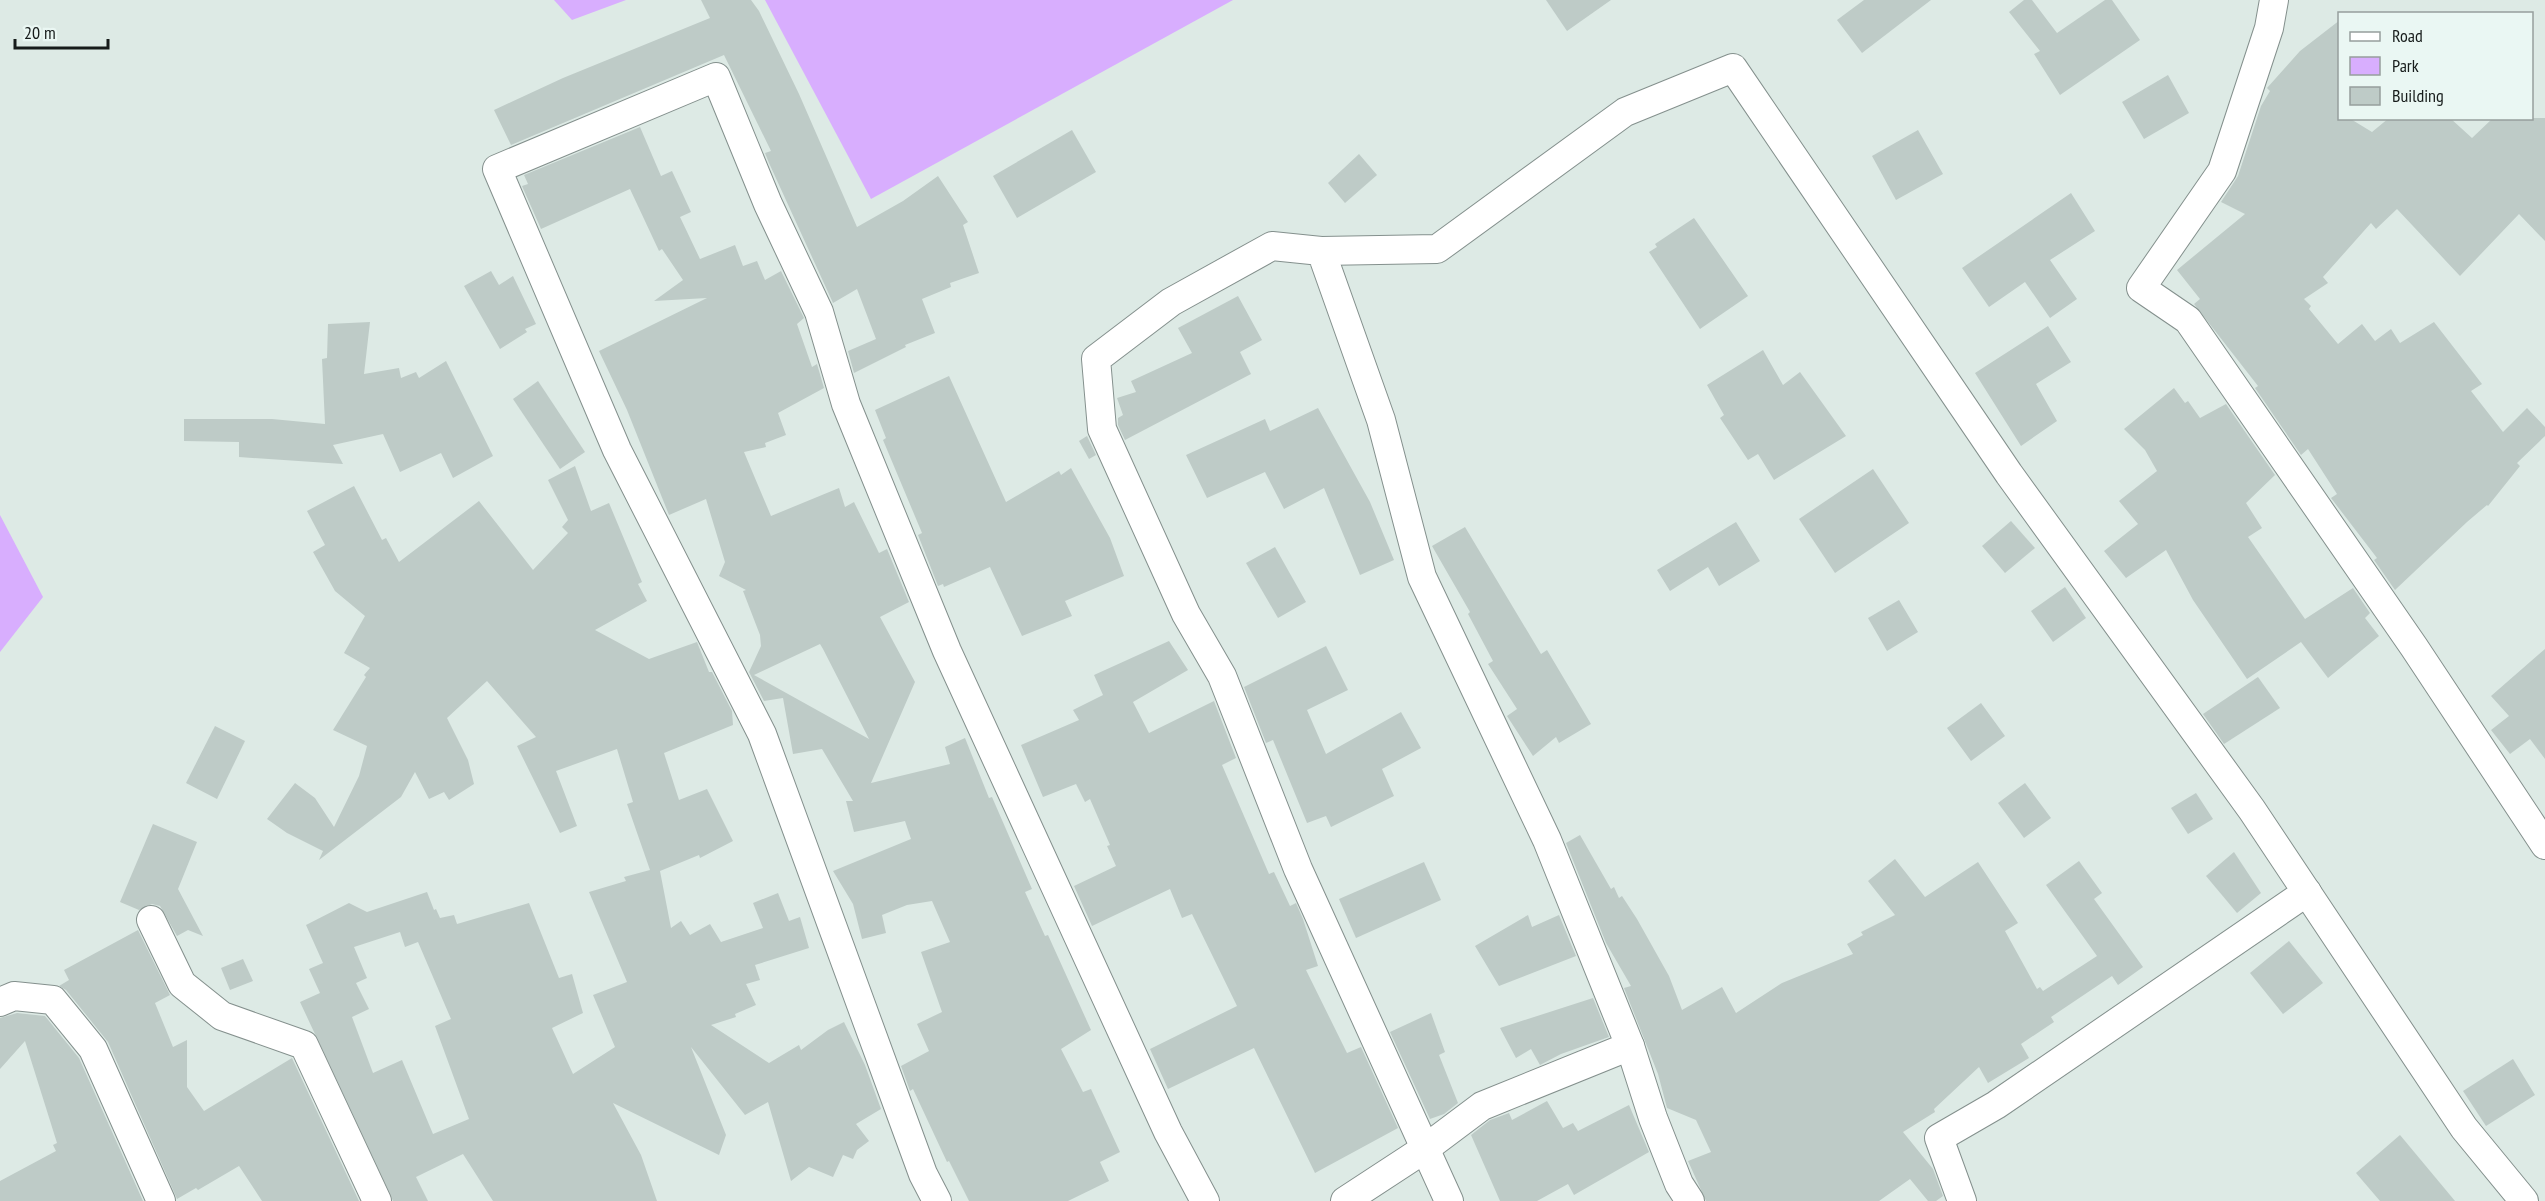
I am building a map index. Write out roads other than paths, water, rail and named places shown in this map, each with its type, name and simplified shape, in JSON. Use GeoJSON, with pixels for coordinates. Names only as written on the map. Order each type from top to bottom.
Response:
{"type":"FeatureCollection","features":[{"type":"Feature","properties":{"kind":"street"},"geometry":{"type":"LineString","coordinates":[[2274,0],[2269,28],[2222,171],[2141,288],[2188,320],[2414,647],[2545,844]]}},
{"type":"Feature","properties":{"kind":"street"},"geometry":{"type":"LineString","coordinates":[[1449,1201],[1298,868],[1222,676],[1186,615],[1102,429],[1096,360],[1171,302],[1272,246],[1321,251],[1437,249],[1625,112],[1733,68],[2009,474],[2252,810],[2464,1128],[2524,1201]]}},
{"type":"Feature","properties":{"kind":"street"},"geometry":{"type":"LineString","coordinates":[[937,1201],[923,1174],[762,734],[617,450],[497,170],[716,78],[768,204],[819,312],[846,404],[947,651],[1168,1132],[1205,1201]]}},
{"type":"Feature","properties":{"kind":"street"},"geometry":{"type":"LineString","coordinates":[[1321,251],[1382,420],[1422,577],[1547,840],[1630,1046],[1653,1118],[1679,1184],[1690,1201]]}},
{"type":"Feature","properties":{"kind":"street"},"geometry":{"type":"LineString","coordinates":[[1962,1201],[1939,1138],[1996,1105],[2307,892]]}},
{"type":"Feature","properties":{"kind":"street"},"geometry":{"type":"LineString","coordinates":[[151,920],[182,984],[222,1017],[304,1045],[377,1201]]}},
{"type":"Feature","properties":{"kind":"street"},"geometry":{"type":"LineString","coordinates":[[0,1002],[14,996],[52,1000],[93,1049],[161,1201]]}},
{"type":"Feature","properties":{"kind":"street"},"geometry":{"type":"LineString","coordinates":[[1345,1201],[1426,1148],[1482,1106],[1630,1046]]}}]}
